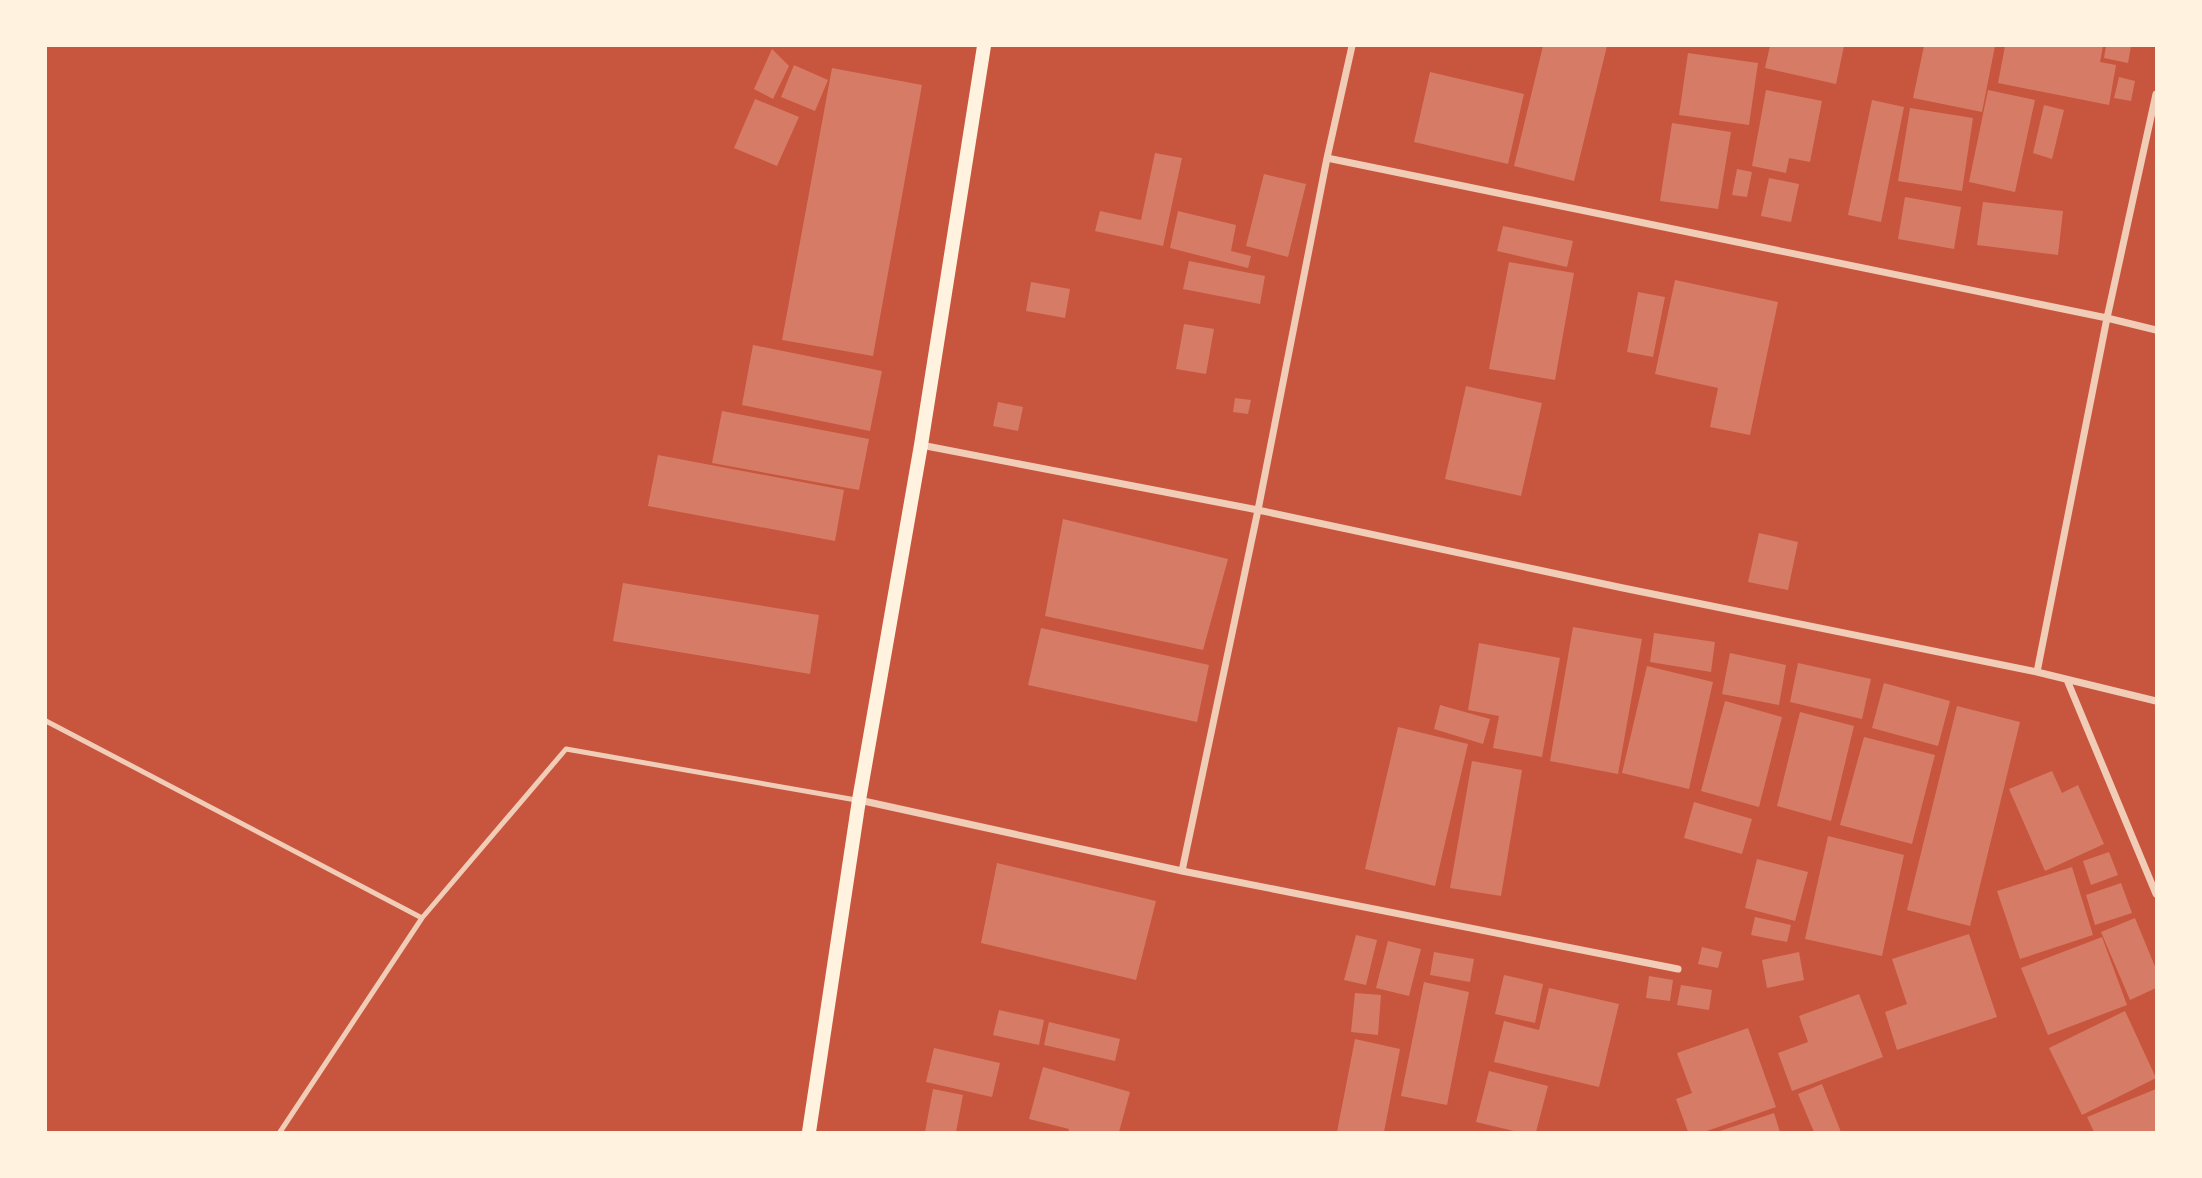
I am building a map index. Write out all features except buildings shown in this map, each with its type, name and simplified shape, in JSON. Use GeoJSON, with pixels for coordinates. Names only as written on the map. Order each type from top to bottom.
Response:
{"type":"FeatureCollection","features":[{"type":"Feature","properties":{"kind":"main road"},"geometry":{"type":"LineString","coordinates":[[809,1132],[859,800],[920,445],[984,46]]}},
{"type":"Feature","properties":{"kind":"street"},"geometry":{"type":"LineString","coordinates":[[1182,871],[1352,46]]}},
{"type":"Feature","properties":{"kind":"street"},"geometry":{"type":"LineString","coordinates":[[2037,672],[2107,318],[2157,94]]}},
{"type":"Feature","properties":{"kind":"street"},"geometry":{"type":"LineString","coordinates":[[1327,159],[2157,330]]}},
{"type":"Feature","properties":{"kind":"street"},"geometry":{"type":"LineString","coordinates":[[920,445],[1258,510],[1636,591],[2037,672],[2157,701]]}},
{"type":"Feature","properties":{"kind":"street"},"geometry":{"type":"LineString","coordinates":[[2067,680],[2157,894]]}},
{"type":"Feature","properties":{"kind":"street"},"geometry":{"type":"LineString","coordinates":[[859,800],[1182,871],[1678,968]]}},
{"type":"Feature","properties":{"kind":"lane"},"geometry":{"type":"LineString","coordinates":[[46,721],[422,918]]}},
{"type":"Feature","properties":{"kind":"lane"},"geometry":{"type":"LineString","coordinates":[[280,1132],[422,918],[566,749],[859,800]]}}]}
